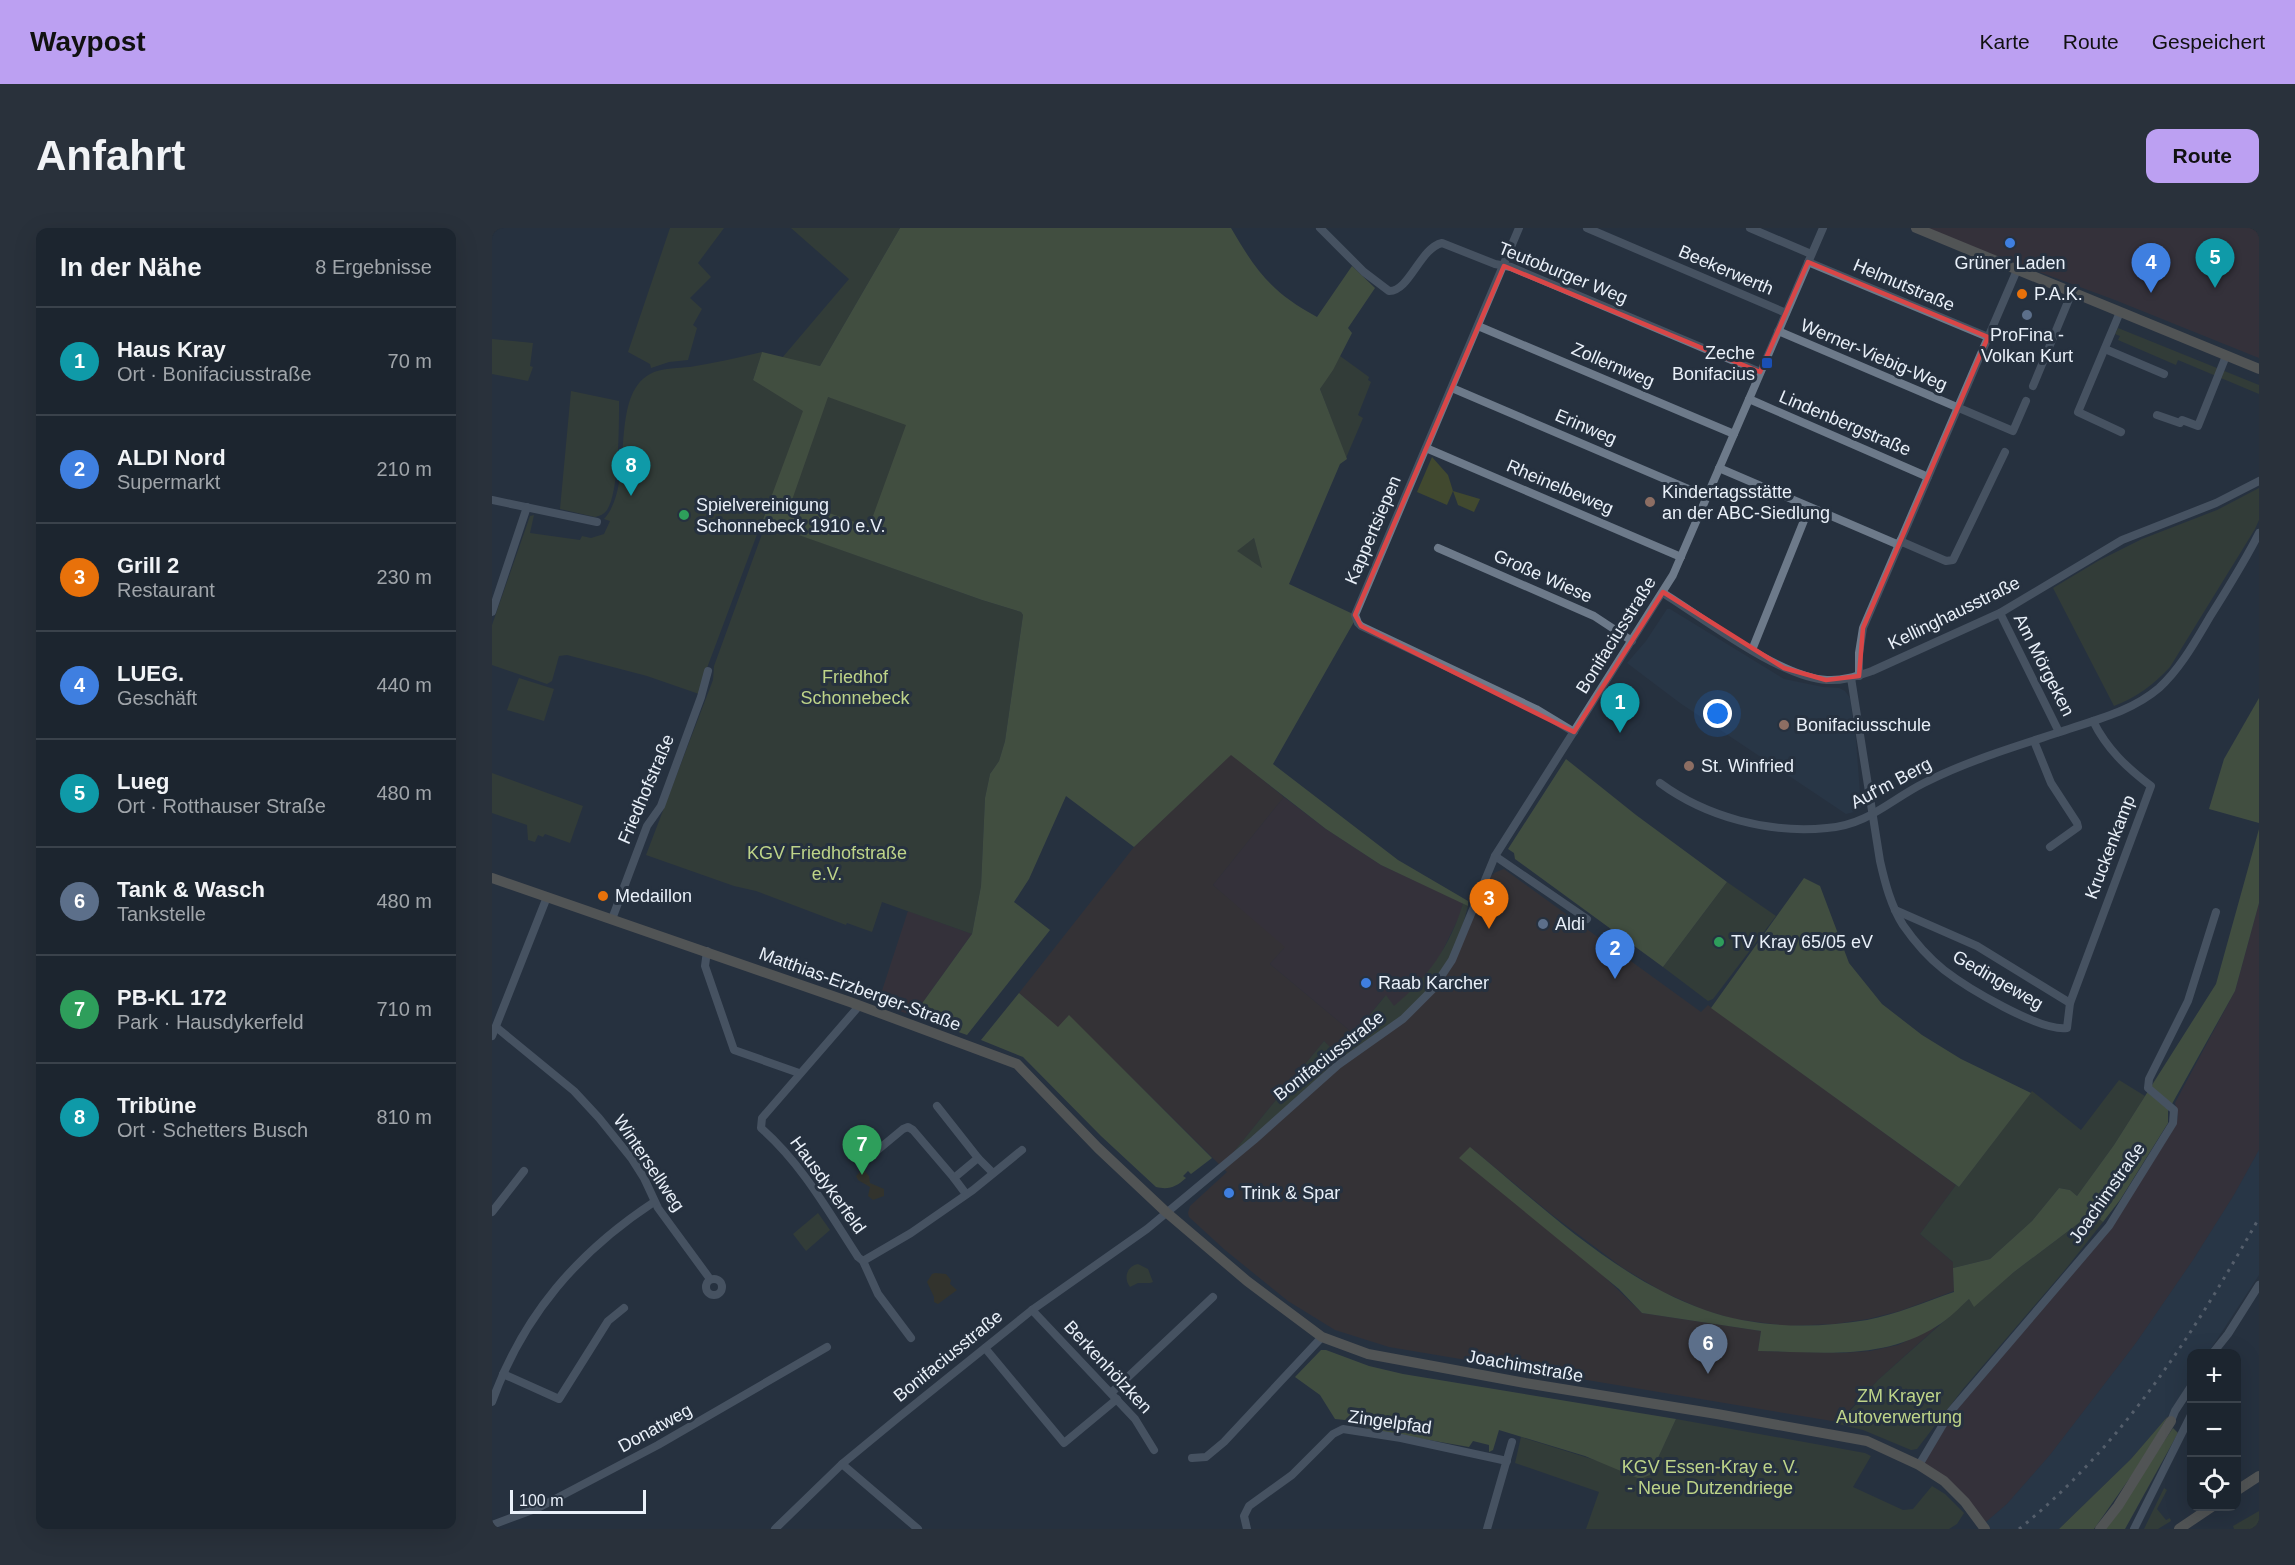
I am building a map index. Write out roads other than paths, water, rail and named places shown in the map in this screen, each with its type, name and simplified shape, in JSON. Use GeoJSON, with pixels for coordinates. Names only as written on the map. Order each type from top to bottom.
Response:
{"type":"FeatureCollection","features":[{"type":"Feature","properties":{"kind":"street","name":"Teutoburger Weg"},"geometry":{"type":"LineString","coordinates":[[1320,228],[1364,273],[1389,291],[1400,288],[1430,249],[1442,243],[1495,264],[1511,267],[1760,372]]}},
{"type":"Feature","properties":{"kind":"street","name":"Kappertsiepen"},"geometry":{"type":"LineString","coordinates":[[1519,228],[1355,615],[1358,623],[1536,709],[1574,732]]}},
{"type":"Feature","properties":{"kind":"street","name":"Beekerwerth"},"geometry":{"type":"LineString","coordinates":[[1587,228],[1786,314]]}},
{"type":"Feature","properties":{"kind":"street","name":"Helmutstraße"},"geometry":{"type":"LineString","coordinates":[[1750,228],[1810,258],[1988,337]]}},
{"type":"Feature","properties":{"kind":"street","name":"Bonifaciusstraße"},"geometry":{"type":"LineString","coordinates":[[775,1529],[842,1464],[1032,1310],[1148,1229],[1254,1140],[1338,1065],[1403,1019],[1432,990],[1452,960],[1495,856],[1663,592],[1681,557],[1822,228]]}},
{"type":"Feature","properties":{"kind":"street"},"geometry":{"type":"LineString","coordinates":[[1916,228],[2259,369]]}},
{"type":"Feature","properties":{"kind":"street","name":"Gedingeweg"},"geometry":{"type":"LineString","coordinates":[[1895,910],[1977,946],[2070,1003],[2067,1028],[2048,1027],[2010,1010],[1944,970],[1904,926],[1895,910],[1885,884],[1880,861],[1855,677],[1863,627],[2017,270]]}},
{"type":"Feature","properties":{"kind":"street"},"geometry":{"type":"LineString","coordinates":[[2033,386],[2072,292]]}},
{"type":"Feature","properties":{"kind":"street"},"geometry":{"type":"LineString","coordinates":[[2120,312],[2078,412],[2121,432]]}},
{"type":"Feature","properties":{"kind":"street","name":"Zollernweg"},"geometry":{"type":"LineString","coordinates":[[1478,326],[1734,434]]}},
{"type":"Feature","properties":{"kind":"street","name":"Werner-Viebig-Weg"},"geometry":{"type":"LineString","coordinates":[[1778,332],[1958,408]]}},
{"type":"Feature","properties":{"kind":"street"},"geometry":{"type":"LineString","coordinates":[[2105,350],[2164,374]]}},
{"type":"Feature","properties":{"kind":"street"},"geometry":{"type":"LineString","coordinates":[[2157,415],[2198,426],[2226,356]]}},
{"type":"Feature","properties":{"kind":"street","name":"Erinweg"},"geometry":{"type":"LineString","coordinates":[[1452,388],[1707,497]]}},
{"type":"Feature","properties":{"kind":"street","name":"Lindenbergstraße"},"geometry":{"type":"LineString","coordinates":[[1749,399],[1928,477]]}},
{"type":"Feature","properties":{"kind":"street"},"geometry":{"type":"LineString","coordinates":[[1958,408],[2013,431],[2026,401]]}},
{"type":"Feature","properties":{"kind":"street","name":"Rheinelbeweg"},"geometry":{"type":"LineString","coordinates":[[1426,448],[1681,557]]}},
{"type":"Feature","properties":{"kind":"street"},"geometry":{"type":"LineString","coordinates":[[1719,468],[1809,508],[1946,561],[1953,560],[2005,452]]}},
{"type":"Feature","properties":{"kind":"street","name":"Kellinghausstraße"},"geometry":{"type":"LineString","coordinates":[[1663,592],[1784,668],[1826,680],[1855,677],[2000,613],[2122,540],[2216,502],[2259,481]]}},
{"type":"Feature","properties":{"kind":"street"},"geometry":{"type":"LineString","coordinates":[[492,500],[597,522]]}},
{"type":"Feature","properties":{"kind":"street"},"geometry":{"type":"LineString","coordinates":[[492,612],[527,507]]}},
{"type":"Feature","properties":{"kind":"street"},"geometry":{"type":"LineString","coordinates":[[1752,650],[1809,508]]}},
{"type":"Feature","properties":{"kind":"street","name":"Auf'm Berg"},"geometry":{"type":"LineString","coordinates":[[1660,783],[1679,796],[1706,809],[1757,824],[1827,828],[1859,822],[1874,815],[1902,795],[1944,773],[2093,721],[2146,698],[2175,671],[2248,555],[2259,533]]}},
{"type":"Feature","properties":{"kind":"street","name":"Große Wiese"},"geometry":{"type":"LineString","coordinates":[[1438,548],[1594,616],[1632,641]]}},
{"type":"Feature","properties":{"kind":"street","name":"Am Mörgeken"},"geometry":{"type":"LineString","coordinates":[[2000,613],[2059,732]]}},
{"type":"Feature","properties":{"kind":"street","name":"Friedhofstraße"},"geometry":{"type":"LineString","coordinates":[[612,919],[648,826],[661,806],[701,697],[708,671]]}},
{"type":"Feature","properties":{"kind":"street","name":"Kruckenkamp"},"geometry":{"type":"LineString","coordinates":[[2070,1003],[2151,786],[2130,770],[2109,749],[2093,721]]}},
{"type":"Feature","properties":{"kind":"street"},"geometry":{"type":"LineString","coordinates":[[2034,741],[2051,783],[2078,823],[2074,831],[2050,847]]}},
{"type":"Feature","properties":{"kind":"street"},"geometry":{"type":"LineString","coordinates":[[1495,856],[1587,920]]}},
{"type":"Feature","properties":{"kind":"street","name":"Matthias-Erzberger-Straße"},"geometry":{"type":"LineString","coordinates":[[492,878],[707,951],[1017,1064],[1098,1148],[1166,1212]]}},
{"type":"Feature","properties":{"kind":"street"},"geometry":{"type":"LineString","coordinates":[[492,1036],[547,897]]}},
{"type":"Feature","properties":{"kind":"street","name":"Joachimstraße"},"geometry":{"type":"LineString","coordinates":[[1919,1465],[1951,1411],[2109,1226],[2173,1123],[2174,1110],[2148,1088],[2149,1079],[2188,1001],[2216,912]]}},
{"type":"Feature","properties":{"kind":"street"},"geometry":{"type":"LineString","coordinates":[[707,951],[705,966],[734,1050],[799,1073]]}},
{"type":"Feature","properties":{"kind":"street","name":"Hausdykerfeld"},"geometry":{"type":"LineString","coordinates":[[859,1006],[762,1118],[761,1128],[798,1166],[858,1257],[863,1261],[878,1294],[911,1338]]}},
{"type":"Feature","properties":{"kind":"street","name":"Wintersellweg"},"geometry":{"type":"LineString","coordinates":[[496,1027],[574,1091],[599,1118],[632,1160],[644,1178],[654,1202],[710,1279]]}},
{"type":"Feature","properties":{"kind":"street"},"geometry":{"type":"LineString","coordinates":[[937,1106],[978,1158],[993,1173]]}},
{"type":"Feature","properties":{"kind":"street"},"geometry":{"type":"LineString","coordinates":[[862,1163],[908,1127],[914,1130],[966,1194]]}},
{"type":"Feature","properties":{"kind":"street","name":"Hausdykerfeld"},"geometry":{"type":"LineString","coordinates":[[863,1261],[911,1233],[1022,1150]]}},
{"type":"Feature","properties":{"kind":"street"},"geometry":{"type":"LineString","coordinates":[[954,1178],[978,1158]]}},
{"type":"Feature","properties":{"kind":"street"},"geometry":{"type":"LineString","coordinates":[[492,1212],[524,1171]]}},
{"type":"Feature","properties":{"kind":"street"},"geometry":{"type":"LineString","coordinates":[[492,1402],[503,1374],[528,1325],[567,1275],[593,1247],[654,1202]]}},
{"type":"Feature","properties":{"kind":"street","name":"Joachimstraße"},"geometry":{"type":"LineString","coordinates":[[1166,1212],[1247,1281],[1322,1336],[1368,1354],[1867,1441],[1919,1465],[1950,1487],[1985,1529]]}},
{"type":"Feature","properties":{"kind":"street"},"geometry":{"type":"LineString","coordinates":[[2221,1349],[2259,1285]]}},
{"type":"Feature","properties":{"kind":"street"},"geometry":{"type":"LineString","coordinates":[[985,1348],[1064,1443],[1213,1297]]}},
{"type":"Feature","properties":{"kind":"street"},"geometry":{"type":"LineString","coordinates":[[503,1374],[559,1399],[608,1322],[624,1308]]}},
{"type":"Feature","properties":{"kind":"street","name":"Berkenhölzken"},"geometry":{"type":"LineString","coordinates":[[1032,1310],[1114,1396],[1141,1427],[1155,1450]]}},
{"type":"Feature","properties":{"kind":"street"},"geometry":{"type":"LineString","coordinates":[[2216,1349],[2229,1334]]}},
{"type":"Feature","properties":{"kind":"street"},"geometry":{"type":"LineString","coordinates":[[1192,1458],[1206,1457],[1224,1442],[1322,1336]]}},
{"type":"Feature","properties":{"kind":"street","name":"Donatweg"},"geometry":{"type":"LineString","coordinates":[[492,1525],[538,1508],[658,1446],[827,1347]]}},
{"type":"Feature","properties":{"kind":"street"},"geometry":{"type":"LineString","coordinates":[[2100,1529],[2118,1506],[2187,1393]]}},
{"type":"Feature","properties":{"kind":"street"},"geometry":{"type":"LineString","coordinates":[[2171,1421],[2187,1418]]}},
{"type":"Feature","properties":{"kind":"street"},"geometry":{"type":"LineString","coordinates":[[2134,1529],[2187,1425]]}},
{"type":"Feature","properties":{"kind":"street","name":"Zingelpfad"},"geometry":{"type":"LineString","coordinates":[[1247,1529],[1244,1516],[1249,1506],[1292,1475],[1333,1434],[1343,1429],[1404,1439],[1506,1461]]}},
{"type":"Feature","properties":{"kind":"street"},"geometry":{"type":"LineString","coordinates":[[1487,1529],[1512,1442]]}},
{"type":"Feature","properties":{"kind":"street"},"geometry":{"type":"LineString","coordinates":[[842,1464],[918,1529]]}},
{"type":"Feature","properties":{"kind":"street"},"geometry":{"type":"LineString","coordinates":[[2241,1485],[2259,1476]]}},
{"type":"Feature","properties":{"kind":"street"},"geometry":{"type":"LineString","coordinates":[[2179,1529],[2206,1511]]}},
{"type":"Feature","properties":{"kind":"railway"},"geometry":{"type":"LineString","coordinates":[[2019,1529],[2057,1496],[2124,1424],[2182,1345],[2259,1218]]}},
{"type":"Feature","properties":{"kind":"place","name":"Grüner Laden"},"geometry":{"type":"Point","coordinates":[2010,243]}},
{"type":"Feature","properties":{"kind":"place","name":"Lueg"},"geometry":{"type":"Point","coordinates":[2215,288]}},
{"type":"Feature","properties":{"kind":"place","name":"LUEG."},"geometry":{"type":"Point","coordinates":[2151,293]}},
{"type":"Feature","properties":{"kind":"place","name":"P.A.K."},"geometry":{"type":"Point","coordinates":[2022,294]}},
{"type":"Feature","properties":{"kind":"place","name":"ProFina - Volkan Kurt"},"geometry":{"type":"Point","coordinates":[2027,315]}},
{"type":"Feature","properties":{"kind":"place","name":"Zeche Bonifacius"},"geometry":{"type":"Point","coordinates":[1767,363]}},
{"type":"Feature","properties":{"kind":"place","name":"Tribüne"},"geometry":{"type":"Point","coordinates":[631,496]}},
{"type":"Feature","properties":{"kind":"place","name":"Kindertagsstätte an der ABC-Siedlung"},"geometry":{"type":"Point","coordinates":[1650,502]}},
{"type":"Feature","properties":{"kind":"place","name":"Spielvereinigung Schonnebeck 1910 e.V."},"geometry":{"type":"Point","coordinates":[684,515]}},
{"type":"Feature","properties":{"kind":"place","name":"Bonifaciusschule"},"geometry":{"type":"Point","coordinates":[1784,725]}},
{"type":"Feature","properties":{"kind":"place","name":"Haus Kray"},"geometry":{"type":"Point","coordinates":[1620,733]}},
{"type":"Feature","properties":{"kind":"place","name":"St. Winfried"},"geometry":{"type":"Point","coordinates":[1689,766]}},
{"type":"Feature","properties":{"kind":"place","name":"Medaillon"},"geometry":{"type":"Point","coordinates":[603,896]}},
{"type":"Feature","properties":{"kind":"place","name":"Aldi"},"geometry":{"type":"Point","coordinates":[1543,924]}},
{"type":"Feature","properties":{"kind":"place","name":"Grill 2"},"geometry":{"type":"Point","coordinates":[1489,929]}},
{"type":"Feature","properties":{"kind":"place","name":"TV Kray 65/05 eV"},"geometry":{"type":"Point","coordinates":[1719,942]}},
{"type":"Feature","properties":{"kind":"place","name":"ALDI Nord"},"geometry":{"type":"Point","coordinates":[1615,979]}},
{"type":"Feature","properties":{"kind":"place","name":"Raab Karcher"},"geometry":{"type":"Point","coordinates":[1366,983]}},
{"type":"Feature","properties":{"kind":"place","name":"PB-KL 172"},"geometry":{"type":"Point","coordinates":[862,1175]}},
{"type":"Feature","properties":{"kind":"place","name":"Trink & Spar"},"geometry":{"type":"Point","coordinates":[1229,1193]}},
{"type":"Feature","properties":{"kind":"place","name":"Tank & Wasch"},"geometry":{"type":"Point","coordinates":[1708,1374]}},
{"type":"Feature","properties":{"kind":"park label","name":"Friedhof Schonnebeck"},"geometry":{"type":"Point","coordinates":[855,687]}},
{"type":"Feature","properties":{"kind":"park label","name":"KGV Friedhofstraße e.V."},"geometry":{"type":"Point","coordinates":[827,863]}},
{"type":"Feature","properties":{"kind":"park label","name":"ZM Krayer Autoverwertung"},"geometry":{"type":"Point","coordinates":[1899,1406]}},
{"type":"Feature","properties":{"kind":"park label","name":"KGV Essen-Kray e. V. - Neue Dutzendriege"},"geometry":{"type":"Point","coordinates":[1710,1477]}}]}
